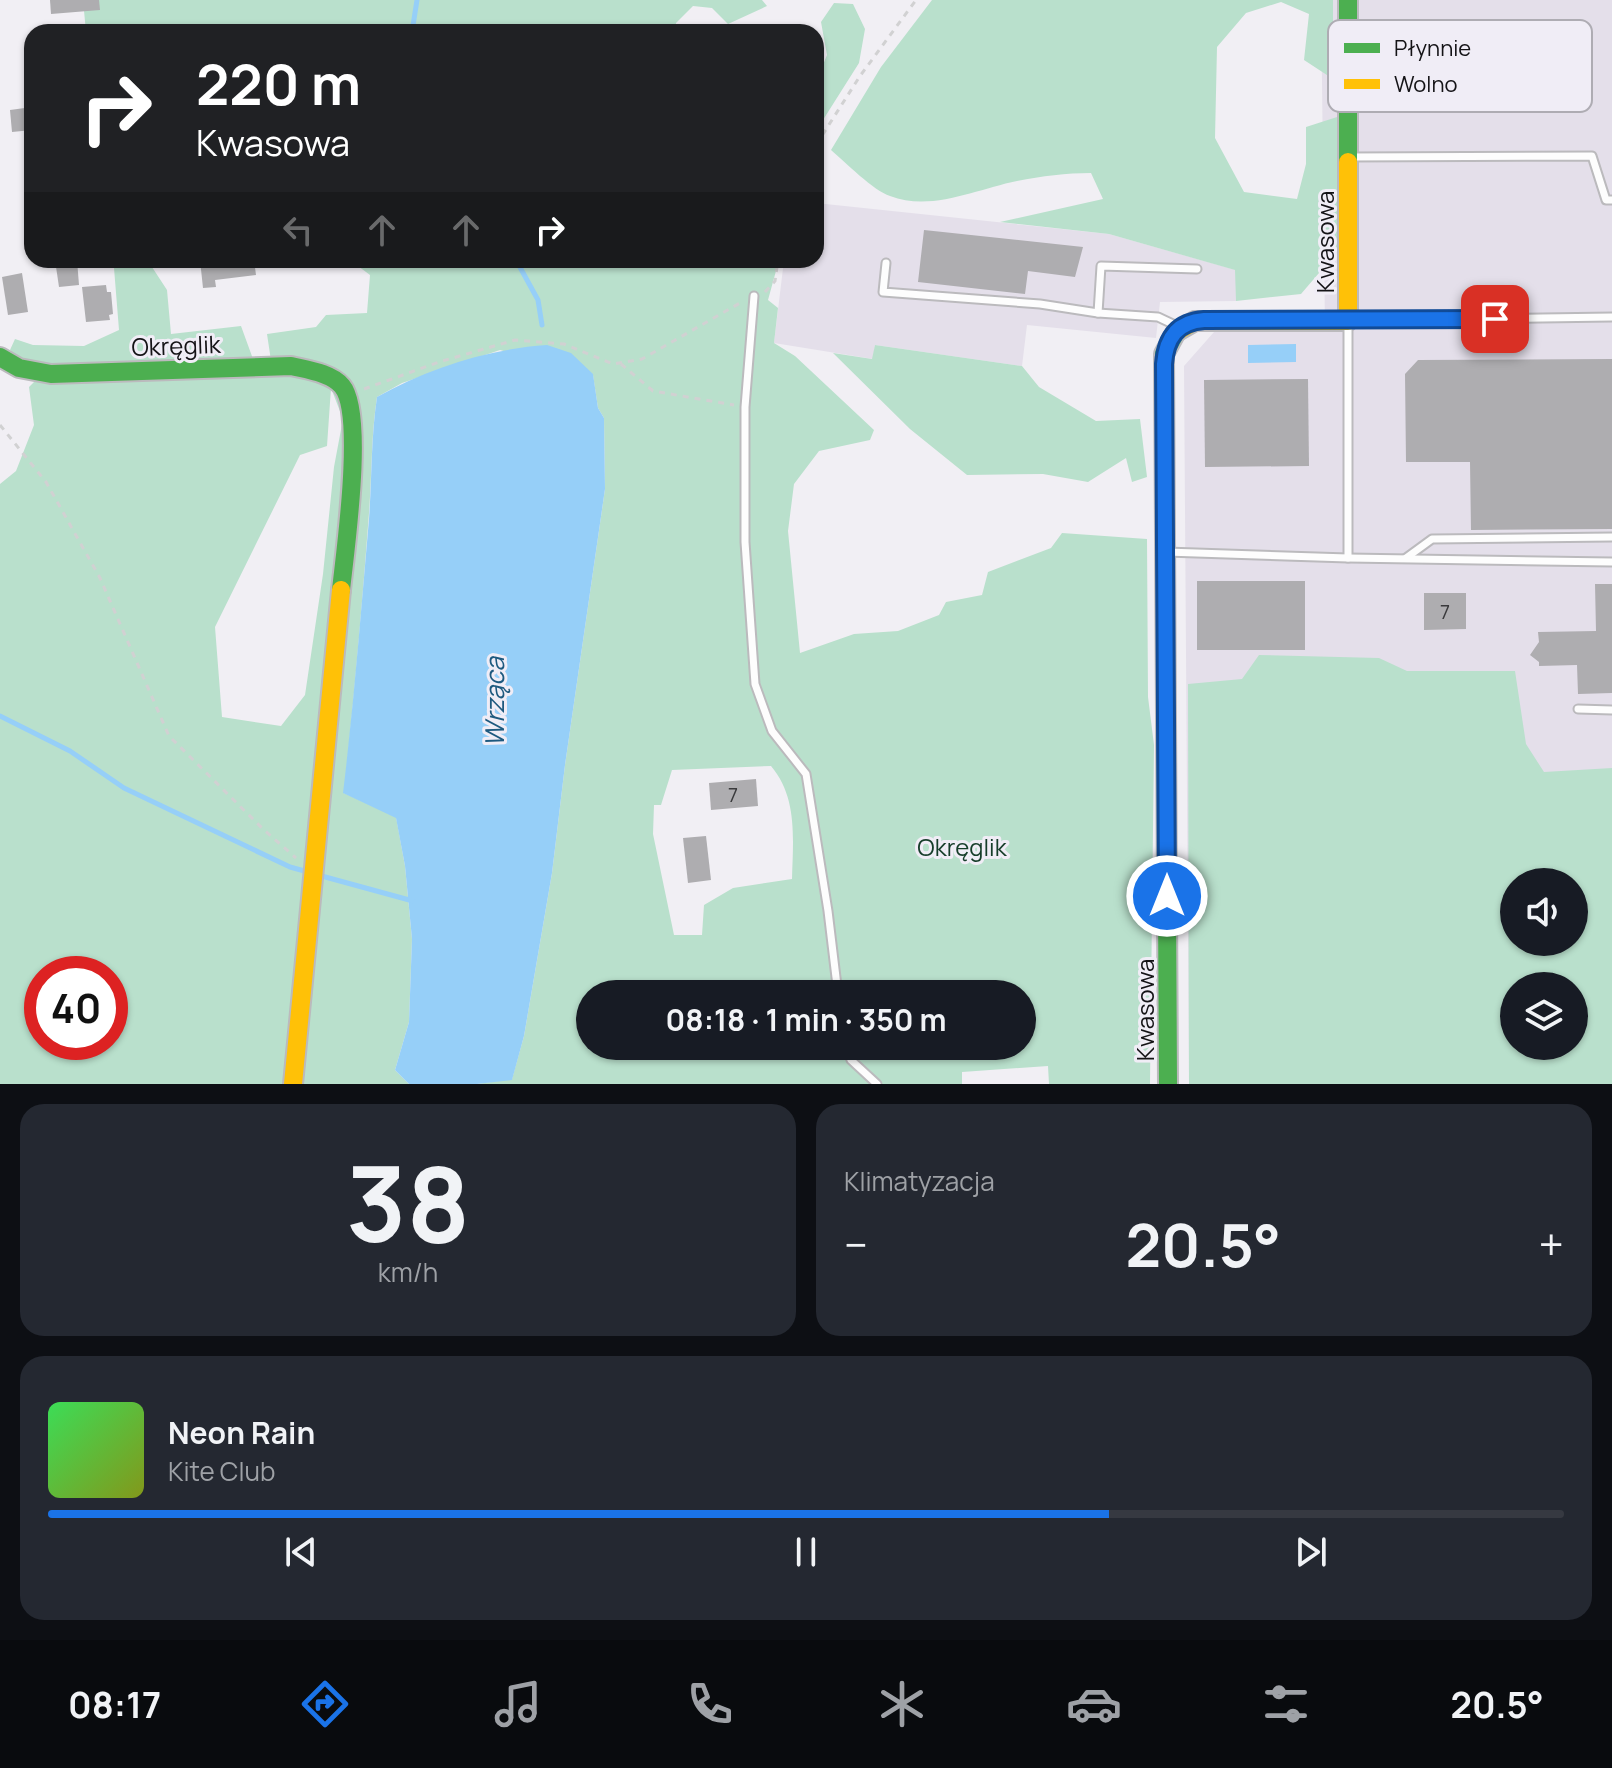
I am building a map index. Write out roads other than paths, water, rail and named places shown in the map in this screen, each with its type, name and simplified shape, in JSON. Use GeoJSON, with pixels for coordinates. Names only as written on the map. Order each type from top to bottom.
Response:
{"type":"FeatureCollection","features":[{"type":"Feature","properties":{"kind":"street","name":"Kwasowa"},"geometry":{"type":"LineString","coordinates":[[1348,0],[1348,20]]}},
{"type":"Feature","properties":{"kind":"street","name":"Kwasowa"},"geometry":{"type":"LineString","coordinates":[[1168,1084],[1164,552],[1166,346],[1179,327],[1204,320],[1348,321],[1349,112]]}},
{"type":"Feature","properties":{"kind":"street","name":"Okręglik"},"geometry":{"type":"LineString","coordinates":[[0,357],[19,368],[51,374],[291,366],[330,377],[341,384],[348,395],[352,419],[352,475],[293,1084]]}},
{"type":"Feature","properties":{"kind":"lane"},"geometry":{"type":"LineString","coordinates":[[1349,157],[1592,156],[1606,200],[1612,200]]}},
{"type":"Feature","properties":{"kind":"lane"},"geometry":{"type":"LineString","coordinates":[[886,263],[883,292],[1158,317],[1179,327]]}},
{"type":"Feature","properties":{"kind":"lane"},"geometry":{"type":"LineString","coordinates":[[1098,313],[1101,266],[1197,269]]}},
{"type":"Feature","properties":{"kind":"lane"},"geometry":{"type":"LineString","coordinates":[[754,296],[745,407],[745,542],[755,684],[772,731],[806,774],[836,980]]}},
{"type":"Feature","properties":{"kind":"lane"},"geometry":{"type":"LineString","coordinates":[[1348,558],[1348,321],[1612,317]]}},
{"type":"Feature","properties":{"kind":"lane"},"geometry":{"type":"LineString","coordinates":[[1404,559],[1432,539],[1612,537]]}},
{"type":"Feature","properties":{"kind":"lane"},"geometry":{"type":"LineString","coordinates":[[1164,552],[1612,562]]}},
{"type":"Feature","properties":{"kind":"lane"},"geometry":{"type":"LineString","coordinates":[[1578,709],[1612,710]]}},
{"type":"Feature","properties":{"kind":"lane"},"geometry":{"type":"LineString","coordinates":[[851,1060],[877,1084]]}},
{"type":"Feature","properties":{"kind":"water"},"geometry":{"type":"Polygon","coordinates":[[[1296,344],[1296,362],[1248,363],[1248,345],[1296,344]]]}},
{"type":"Feature","properties":{"kind":"water"},"geometry":{"type":"Polygon","coordinates":[[[547,345],[571,353],[593,374],[598,408],[604,418],[605,489],[552,873],[524,1036],[512,1080],[477,1084],[409,1084],[395,1070],[409,1022],[412,939],[405,866],[396,818],[343,793],[369,519],[377,397],[417,377],[459,362],[503,351],[547,345]]]}},
{"type":"Feature","properties":{"kind":"waterway","name":"Wrząca"},"geometry":{"type":"LineString","coordinates":[[413,24],[417,0]]}},
{"type":"Feature","properties":{"kind":"waterway","name":"Wrząca"},"geometry":{"type":"LineString","coordinates":[[520,268],[538,300],[542,325]]}},
{"type":"Feature","properties":{"kind":"waterway"},"geometry":{"type":"LineString","coordinates":[[0,716],[70,751],[124,788],[290,867],[308,872]]}},
{"type":"Feature","properties":{"kind":"waterway"},"geometry":{"type":"LineString","coordinates":[[318,875],[413,901]]}}]}
